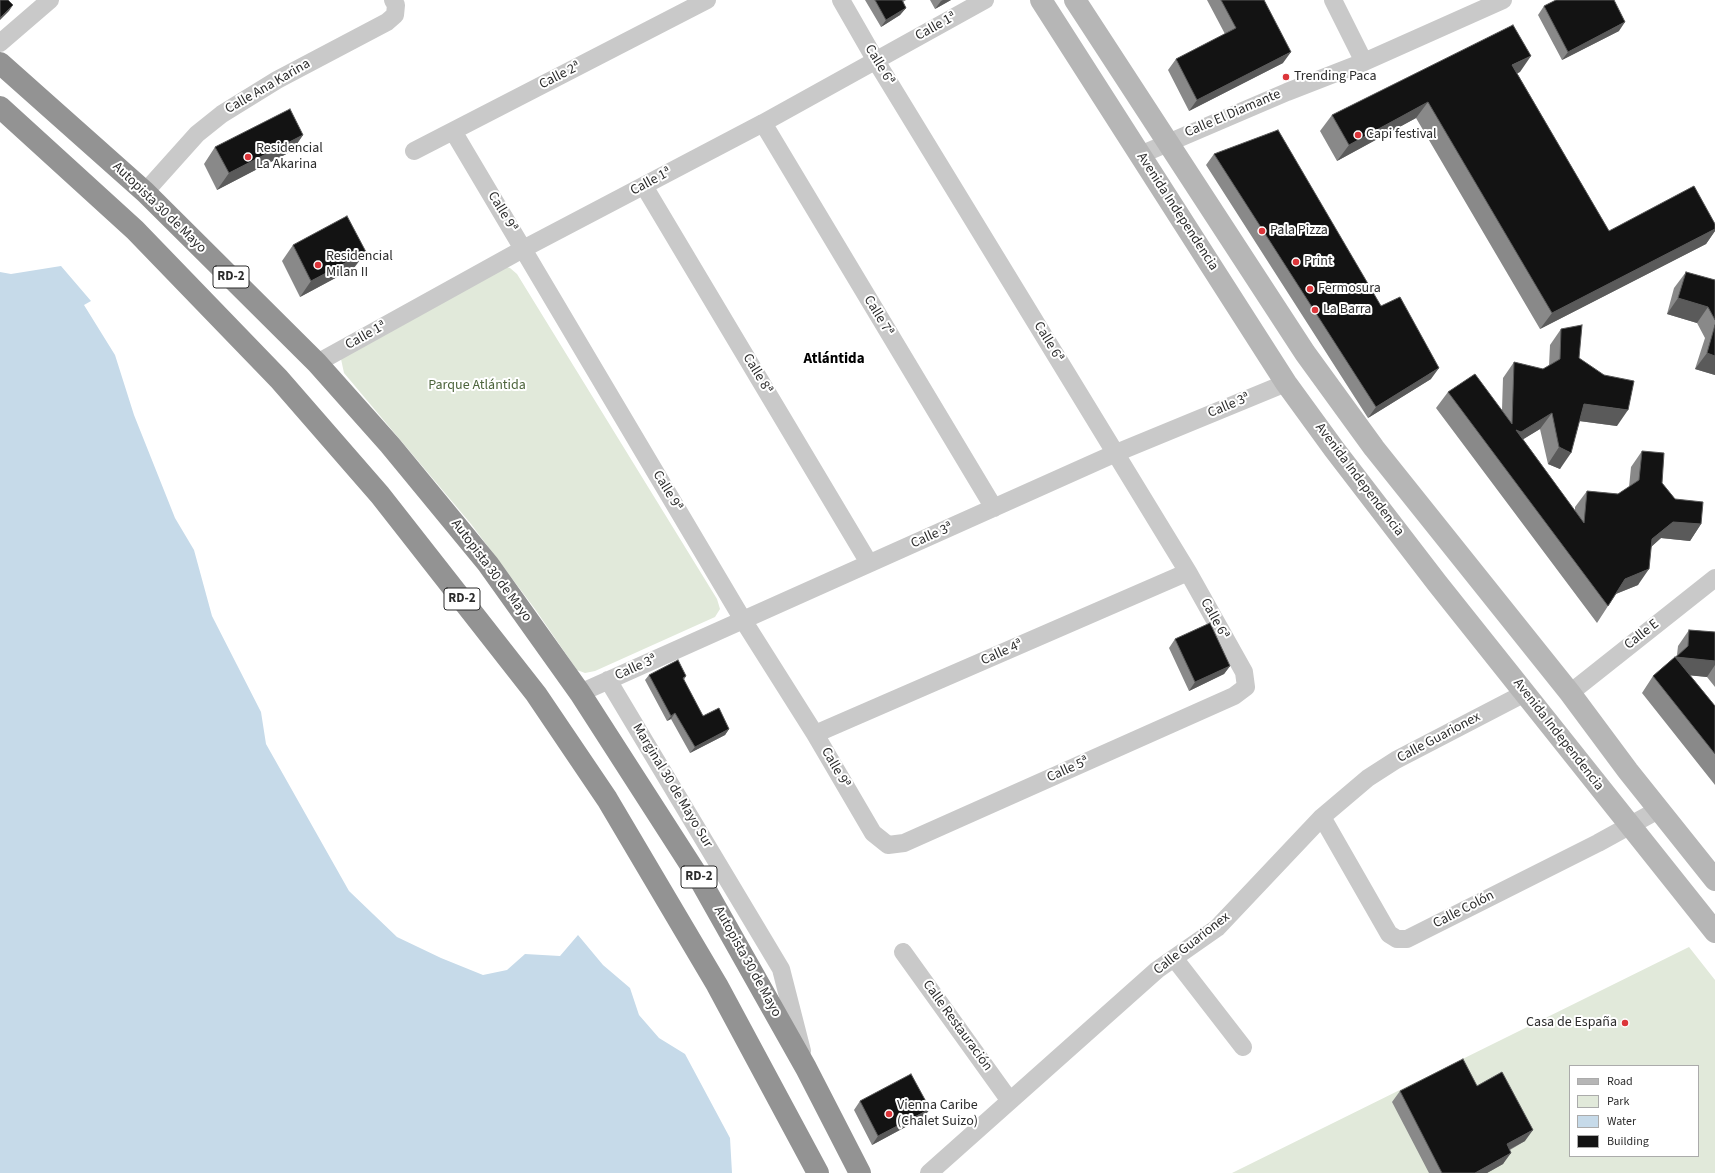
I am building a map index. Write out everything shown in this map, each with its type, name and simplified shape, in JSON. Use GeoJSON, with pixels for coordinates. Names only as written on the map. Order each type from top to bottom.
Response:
{"type":"FeatureCollection","features":[{"type":"Feature","properties":{"kind":"highway","name":"Autopista 30 de Mayo"},"geometry":{"type":"LineString","coordinates":[[0,63],[145,192],[317,363],[390,445],[488,564],[580,693],[699,878],[806,1068],[860,1173]]}},
{"type":"Feature","properties":{"kind":"highway","name":"RD-2"},"geometry":{"type":"LineString","coordinates":[[0,107],[135,230],[279,379],[380,495],[536,694],[607,799],[713,978],[818,1173]]}},
{"type":"Feature","properties":{"kind":"main road","name":"Avenida Independencia"},"geometry":{"type":"LineString","coordinates":[[1041,0],[1286,382],[1348,468],[1715,932]]}},
{"type":"Feature","properties":{"kind":"main road"},"geometry":{"type":"LineString","coordinates":[[1075,0],[1305,353],[1374,448],[1570,693],[1658,810],[1715,880]]}},
{"type":"Feature","properties":{"kind":"street"},"geometry":{"type":"LineString","coordinates":[[0,43],[50,0]]}},
{"type":"Feature","properties":{"kind":"street","name":"Calle Ana Karina"},"geometry":{"type":"LineString","coordinates":[[145,192],[197,134],[222,114],[277,80],[387,22],[396,15],[396,5],[393,0]]}},
{"type":"Feature","properties":{"kind":"street","name":"Calle 2ª"},"geometry":{"type":"LineString","coordinates":[[414,151],[707,0]]}},
{"type":"Feature","properties":{"kind":"street","name":"Calle 6ª"},"geometry":{"type":"LineString","coordinates":[[841,0],[876,61],[1188,572],[1244,672],[1246,687]]}},
{"type":"Feature","properties":{"kind":"street","name":"Calle 1ª"},"geometry":{"type":"LineString","coordinates":[[317,363],[523,249],[763,123],[985,0]]}},
{"type":"Feature","properties":{"kind":"street"},"geometry":{"type":"LineString","coordinates":[[1333,0],[1364,62]]}},
{"type":"Feature","properties":{"kind":"street","name":"Calle El Diamante"},"geometry":{"type":"LineString","coordinates":[[1140,155],[1287,92],[1364,62],[1503,0]]}},
{"type":"Feature","properties":{"kind":"street","name":"Calle 7ª"},"geometry":{"type":"LineString","coordinates":[[763,123],[994,508]]}},
{"type":"Feature","properties":{"kind":"street","name":"Calle 9ª"},"geometry":{"type":"LineString","coordinates":[[453,131],[743,620],[815,734],[873,833],[888,845]]}},
{"type":"Feature","properties":{"kind":"street","name":"Calle 8ª"},"geometry":{"type":"LineString","coordinates":[[644,186],[870,564]]}},
{"type":"Feature","properties":{"kind":"street","name":"Calle 3ª"},"geometry":{"type":"LineString","coordinates":[[580,693],[1116,453],[1286,382]]}},
{"type":"Feature","properties":{"kind":"street","name":"Calle 4ª"},"geometry":{"type":"LineString","coordinates":[[815,734],[1188,572]]}},
{"type":"Feature","properties":{"kind":"street","name":"Calle E"},"geometry":{"type":"LineString","coordinates":[[1570,693],[1715,578]]}},
{"type":"Feature","properties":{"kind":"street","name":"Marginal 30 de Mayo Sur"},"geometry":{"type":"LineString","coordinates":[[608,680],[781,969],[806,1068]]}},
{"type":"Feature","properties":{"kind":"street","name":"Calle 5ª"},"geometry":{"type":"LineString","coordinates":[[888,845],[904,843],[1234,696],[1246,687]]}},
{"type":"Feature","properties":{"kind":"street","name":"Calle Guarionex"},"geometry":{"type":"LineString","coordinates":[[929,1173],[1157,970],[1217,928],[1322,817],[1368,778],[1396,760],[1525,693]]}},
{"type":"Feature","properties":{"kind":"street","name":"Calle Colón"},"geometry":{"type":"LineString","coordinates":[[1322,817],[1390,934],[1397,939],[1407,939],[1631,826],[1658,810]]}},
{"type":"Feature","properties":{"kind":"street","name":"Calle Restauración"},"geometry":{"type":"LineString","coordinates":[[903,952],[1010,1101]]}},
{"type":"Feature","properties":{"kind":"street"},"geometry":{"type":"LineString","coordinates":[[1174,958],[1243,1047]]}},
{"type":"Feature","properties":{"kind":"green space","name":"Parque Atlántida"},"geometry":{"type":"Polygon","coordinates":[[[503,266],[510,268],[517,274],[717,599],[720,609],[715,617],[595,671],[585,673],[577,670],[535,609],[471,524],[344,373],[341,359],[503,266]]]}},
{"type":"Feature","properties":{"kind":"green space","name":"Casa de España"},"geometry":{"type":"Polygon","coordinates":[[[1689,947],[1715,980],[1715,1173],[1232,1173],[1689,947]]]}},
{"type":"Feature","properties":{"kind":"water"},"geometry":{"type":"Polygon","coordinates":[[[61,266],[91,301],[84,305],[115,355],[134,415],[175,518],[194,550],[212,616],[261,712],[266,744],[349,891],[397,937],[441,958],[483,975],[507,970],[525,954],[560,956],[578,935],[603,965],[630,988],[639,1015],[659,1038],[685,1054],[730,1138],[732,1173],[0,1173],[0,272],[11,274],[61,266]]]}},
{"type":"Feature","properties":{"kind":"building"},"geometry":{"type":"Polygon","coordinates":[[[0,0],[8,0],[13,5],[0,18],[0,0]]]}},
{"type":"Feature","properties":{"kind":"building"},"geometry":{"type":"Polygon","coordinates":[[[875,0],[902,0],[906,8],[886,20],[875,0]]]}},
{"type":"Feature","properties":{"kind":"building"},"geometry":{"type":"Polygon","coordinates":[[[1221,0],[1264,0],[1291,52],[1197,100],[1176,59],[1236,28],[1221,0]]]}},
{"type":"Feature","properties":{"kind":"building"},"geometry":{"type":"Polygon","coordinates":[[[1556,0],[1614,0],[1625,22],[1568,52],[1544,6],[1556,0]]]}},
{"type":"Feature","properties":{"kind":"building"},"geometry":{"type":"Polygon","coordinates":[[[1513,25],[1531,56],[1512,65],[1609,231],[1694,186],[1715,224],[1715,229],[1552,313],[1428,102],[1349,145],[1332,115],[1513,25]]]}},
{"type":"Feature","properties":{"kind":"building"},"geometry":{"type":"Polygon","coordinates":[[[290,109],[303,135],[229,173],[215,147],[290,109]]]}},
{"type":"Feature","properties":{"kind":"building"},"geometry":{"type":"Polygon","coordinates":[[[1278,130],[1381,306],[1400,297],[1439,368],[1376,407],[1214,154],[1278,130]]]}},
{"type":"Feature","properties":{"kind":"building"},"geometry":{"type":"Polygon","coordinates":[[[347,216],[366,252],[311,281],[293,245],[347,216]]]}},
{"type":"Feature","properties":{"kind":"building"},"geometry":{"type":"Polygon","coordinates":[[[1686,272],[1715,280],[1715,320],[1708,307],[1678,298],[1686,272]]]}},
{"type":"Feature","properties":{"kind":"building"},"geometry":{"type":"Polygon","coordinates":[[[1582,325],[1579,358],[1604,375],[1634,381],[1628,410],[1584,404],[1571,453],[1559,447],[1552,413],[1521,432],[1516,430],[1584,523],[1587,491],[1618,494],[1639,480],[1642,451],[1664,453],[1662,483],[1675,499],[1703,502],[1701,524],[1673,522],[1652,539],[1649,569],[1625,579],[1608,606],[1448,392],[1475,374],[1512,424],[1514,362],[1543,369],[1560,359],[1561,329],[1582,325]]]}},
{"type":"Feature","properties":{"kind":"building"},"geometry":{"type":"Polygon","coordinates":[[[1715,325],[1715,356],[1707,353],[1715,325]]]}},
{"type":"Feature","properties":{"kind":"building"},"geometry":{"type":"Polygon","coordinates":[[[1210,623],[1230,666],[1195,682],[1175,639],[1210,623]]]}},
{"type":"Feature","properties":{"kind":"building"},"geometry":{"type":"Polygon","coordinates":[[[1689,630],[1715,632],[1715,661],[1676,657],[1688,646],[1689,630]]]}},
{"type":"Feature","properties":{"kind":"building"},"geometry":{"type":"Polygon","coordinates":[[[1675,657],[1715,706],[1715,754],[1653,676],[1675,657]]]}},
{"type":"Feature","properties":{"kind":"building"},"geometry":{"type":"Polygon","coordinates":[[[678,660],[686,676],[683,678],[703,716],[719,708],[729,729],[695,747],[675,713],[671,716],[649,675],[678,660]]]}},
{"type":"Feature","properties":{"kind":"building"},"geometry":{"type":"Polygon","coordinates":[[[1463,1059],[1477,1086],[1502,1072],[1533,1130],[1507,1144],[1511,1153],[1475,1173],[1442,1173],[1400,1091],[1463,1059]]]}},
{"type":"Feature","properties":{"kind":"building","name":"Vienna Caribe (Chalet Suizo)"},"geometry":{"type":"Polygon","coordinates":[[[911,1074],[930,1109],[878,1136],[860,1101],[911,1074]]]}},
{"type":"Feature","properties":{"kind":"place","name":"Trending Paca"},"geometry":{"type":"Point","coordinates":[1286,77]}},
{"type":"Feature","properties":{"kind":"place","name":"Capi festival"},"geometry":{"type":"Point","coordinates":[1358,135]}},
{"type":"Feature","properties":{"kind":"place","name":"Residencial La Akarina"},"geometry":{"type":"Point","coordinates":[248,157]}},
{"type":"Feature","properties":{"kind":"place","name":"Pala Pizza"},"geometry":{"type":"Point","coordinates":[1262,231]}},
{"type":"Feature","properties":{"kind":"place","name":"Print"},"geometry":{"type":"Point","coordinates":[1296,262]}},
{"type":"Feature","properties":{"kind":"place","name":"Residencial Milan II"},"geometry":{"type":"Point","coordinates":[318,265]}},
{"type":"Feature","properties":{"kind":"place","name":"Fermosura"},"geometry":{"type":"Point","coordinates":[1310,289]}},
{"type":"Feature","properties":{"kind":"place","name":"La Barra"},"geometry":{"type":"Point","coordinates":[1315,310]}},
{"type":"Feature","properties":{"kind":"place","name":"Casa de España"},"geometry":{"type":"Point","coordinates":[1625,1023]}},
{"type":"Feature","properties":{"kind":"place","name":"Vienna Caribe (Chalet Suizo)"},"geometry":{"type":"Point","coordinates":[889,1114]}},
{"type":"Feature","properties":{"kind":"district","name":"Atlántida"},"geometry":{"type":"Point","coordinates":[834,360]}}]}
